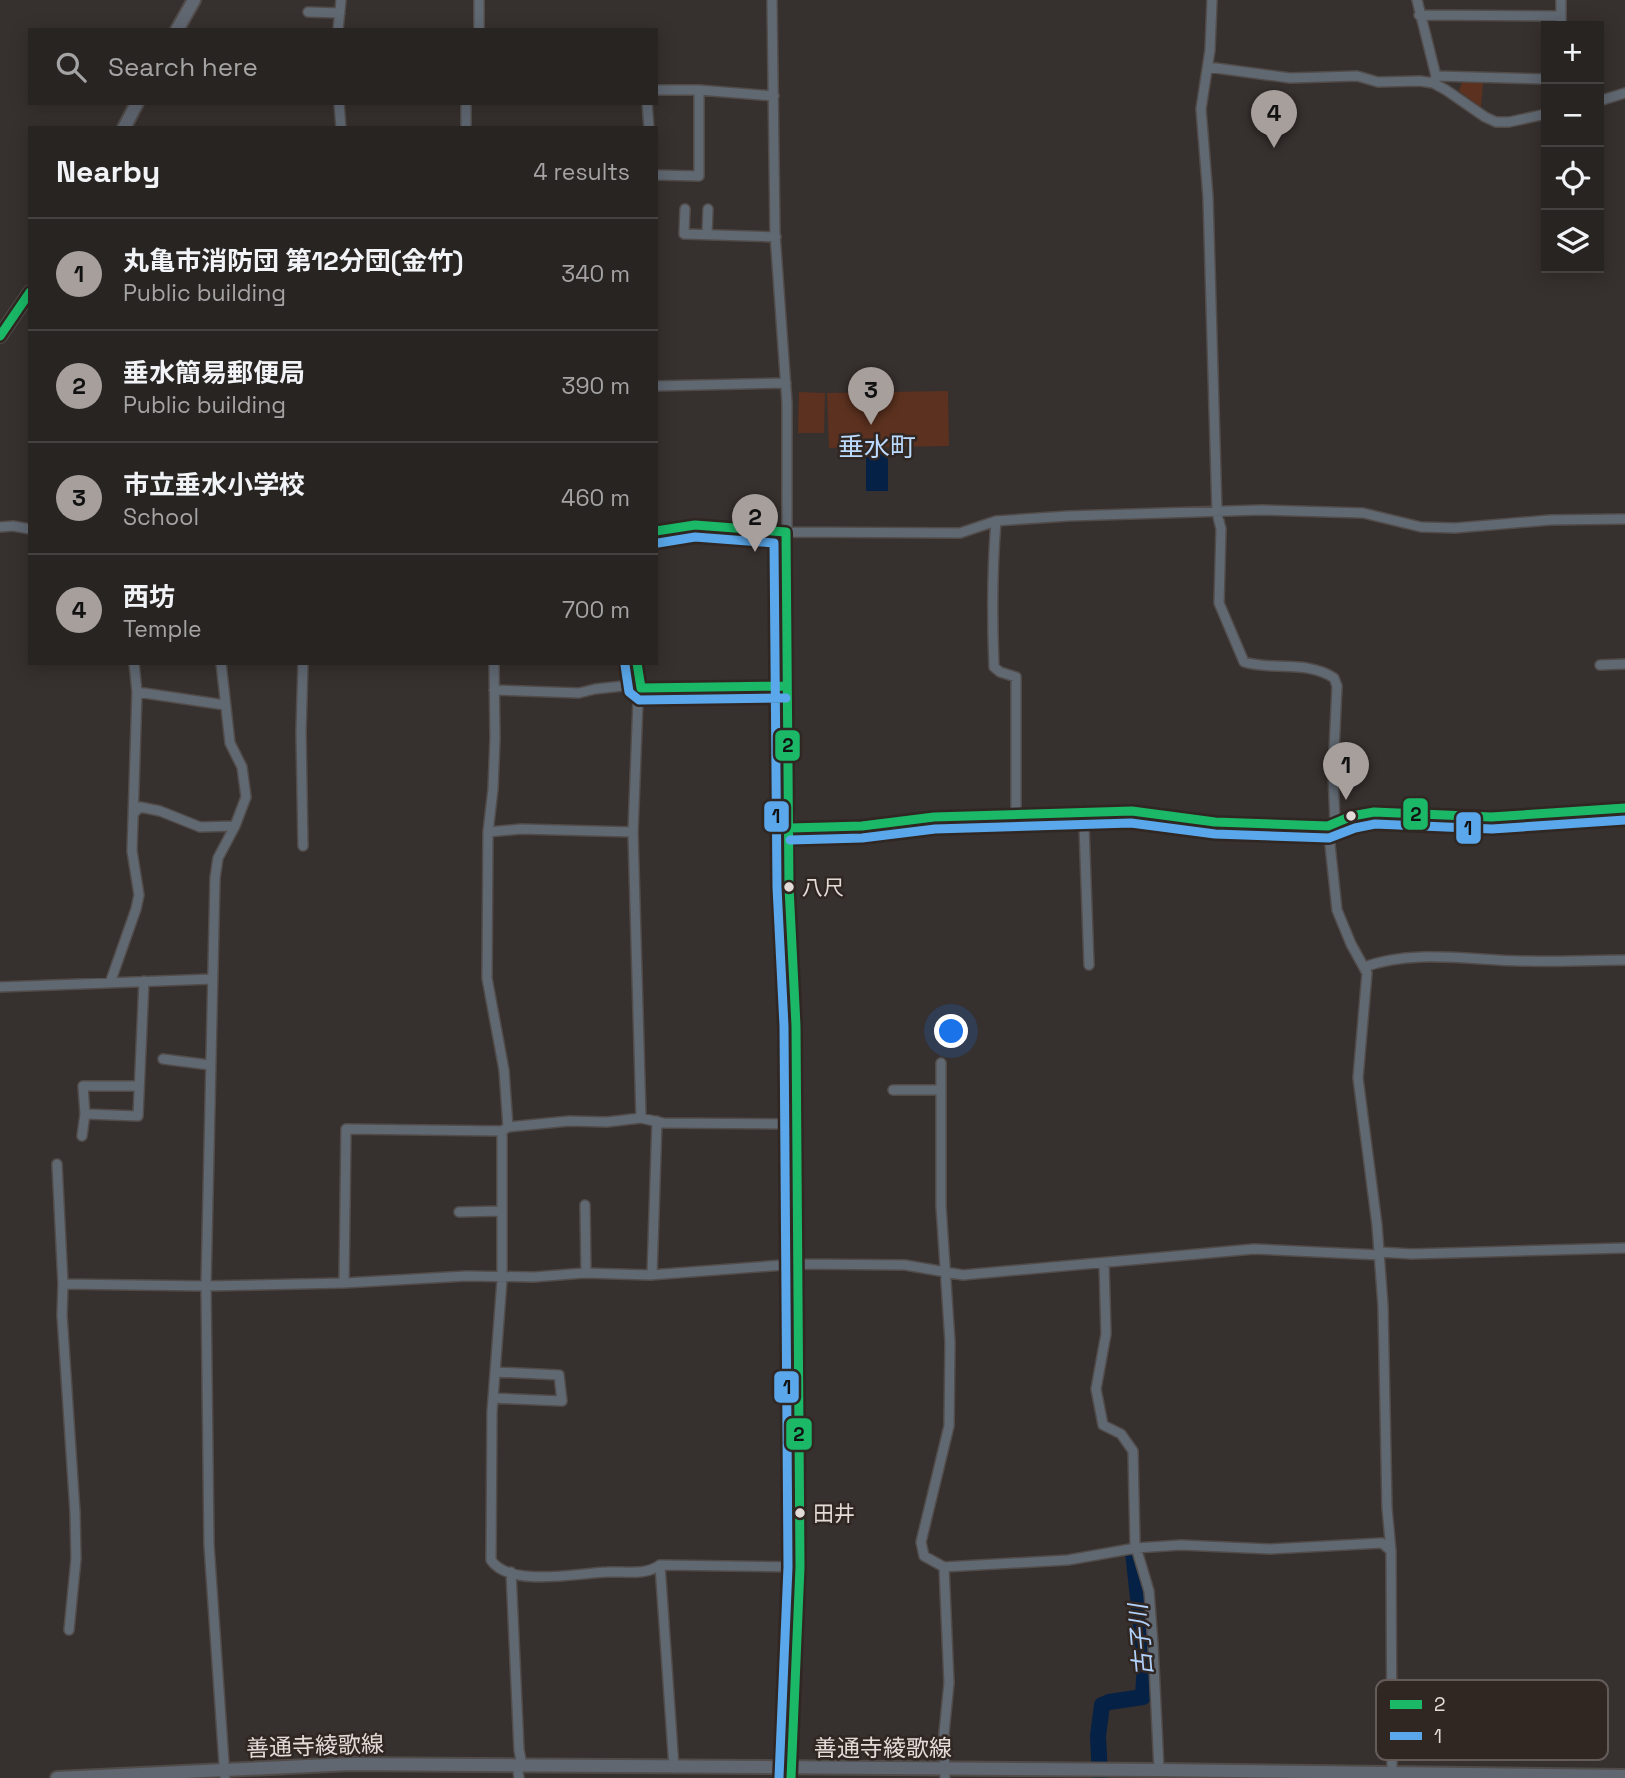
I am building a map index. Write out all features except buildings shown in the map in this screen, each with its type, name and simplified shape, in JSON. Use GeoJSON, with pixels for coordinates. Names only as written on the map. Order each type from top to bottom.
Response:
{"type":"FeatureCollection","features":[{"type":"Feature","properties":{"kind":"main road"},"geometry":{"type":"LineString","coordinates":[[178,28],[194,0]]}},
{"type":"Feature","properties":{"kind":"main road"},"geometry":{"type":"LineString","coordinates":[[125,126],[136,105]]}},
{"type":"Feature","properties":{"kind":"main road"},"geometry":{"type":"LineString","coordinates":[[0,336],[28,295]]}},
{"type":"Feature","properties":{"kind":"main road","name":"善通寺綾歌線"},"geometry":{"type":"LineString","coordinates":[[57,1778],[225,1774],[351,1764],[520,1772],[674,1768],[791,1773],[945,1774],[1158,1770],[1625,1776]]}},
{"type":"Feature","properties":{"kind":"street"},"geometry":{"type":"LineString","coordinates":[[338,28],[341,0]]}},
{"type":"Feature","properties":{"kind":"street"},"geometry":{"type":"LineString","coordinates":[[479,0],[479,28]]}},
{"type":"Feature","properties":{"kind":"street"},"geometry":{"type":"LineString","coordinates":[[772,0],[776,237],[786,383],[789,887],[796,1013],[800,1567],[791,1773]]}},
{"type":"Feature","properties":{"kind":"street"},"geometry":{"type":"LineString","coordinates":[[1212,0],[1208,67],[1201,108],[1208,197],[1217,513],[1220,529],[1219,603],[1244,662],[1324,671],[1334,678],[1337,686],[1331,824],[1337,910],[1367,973],[1358,1078],[1380,1254],[1391,1551],[1390,1680]]}},
{"type":"Feature","properties":{"kind":"street"},"geometry":{"type":"LineString","coordinates":[[1416,0],[1434,80],[1496,122],[1541,115]]}},
{"type":"Feature","properties":{"kind":"street"},"geometry":{"type":"LineString","coordinates":[[1419,15],[1560,21],[1560,0]]}},
{"type":"Feature","properties":{"kind":"street"},"geometry":{"type":"LineString","coordinates":[[308,12],[340,13]]}},
{"type":"Feature","properties":{"kind":"street"},"geometry":{"type":"LineString","coordinates":[[1208,67],[1290,78],[1357,76],[1378,82],[1541,79]]}},
{"type":"Feature","properties":{"kind":"street"},"geometry":{"type":"LineString","coordinates":[[658,90],[699,90],[774,96]]}},
{"type":"Feature","properties":{"kind":"street"},"geometry":{"type":"LineString","coordinates":[[658,175],[699,176],[699,90]]}},
{"type":"Feature","properties":{"kind":"street"},"geometry":{"type":"LineString","coordinates":[[1604,99],[1625,93]]}},
{"type":"Feature","properties":{"kind":"street"},"geometry":{"type":"LineString","coordinates":[[339,105],[341,126]]}},
{"type":"Feature","properties":{"kind":"street"},"geometry":{"type":"LineString","coordinates":[[466,105],[466,126]]}},
{"type":"Feature","properties":{"kind":"street"},"geometry":{"type":"LineString","coordinates":[[648,105],[649,126]]}},
{"type":"Feature","properties":{"kind":"street"},"geometry":{"type":"LineString","coordinates":[[685,209],[684,234],[776,237]]}},
{"type":"Feature","properties":{"kind":"street"},"geometry":{"type":"LineString","coordinates":[[707,234],[708,209]]}},
{"type":"Feature","properties":{"kind":"street"},"geometry":{"type":"LineString","coordinates":[[658,387],[786,383]]}},
{"type":"Feature","properties":{"kind":"street"},"geometry":{"type":"LineString","coordinates":[[658,531],[695,525],[786,532],[960,533],[996,521],[1261,510],[1354,512],[1421,527],[1455,528],[1550,520],[1625,519]]}},
{"type":"Feature","properties":{"kind":"street"},"geometry":{"type":"LineString","coordinates":[[996,521],[992,569],[994,667],[1016,677],[1016,809],[1021,816]]}},
{"type":"Feature","properties":{"kind":"street"},"geometry":{"type":"LineString","coordinates":[[0,527],[28,529]]}},
{"type":"Feature","properties":{"kind":"street"},"geometry":{"type":"LineString","coordinates":[[1600,665],[1625,664]]}},
{"type":"Feature","properties":{"kind":"street"},"geometry":{"type":"LineString","coordinates":[[110,983],[139,895],[132,851],[137,692],[134,665]]}},
{"type":"Feature","properties":{"kind":"street"},"geometry":{"type":"LineString","coordinates":[[221,665],[230,743],[242,767],[246,797],[235,826],[218,858],[215,878],[210,1065],[206,1286],[209,1545],[225,1774]]}},
{"type":"Feature","properties":{"kind":"street"},"geometry":{"type":"LineString","coordinates":[[303,665],[303,846]]}},
{"type":"Feature","properties":{"kind":"street"},"geometry":{"type":"LineString","coordinates":[[494,665],[494,789],[488,832],[487,978],[504,1070],[505,1129],[501,1276],[493,1398],[491,1560],[511,1572],[553,1577],[638,1572],[654,1569],[660,1564],[800,1567]]}},
{"type":"Feature","properties":{"kind":"street"},"geometry":{"type":"LineString","coordinates":[[637,665],[641,686],[638,701],[633,832],[641,1118]]}},
{"type":"Feature","properties":{"kind":"street"},"geometry":{"type":"LineString","coordinates":[[494,690],[579,693],[595,689],[641,686],[786,686]]}},
{"type":"Feature","properties":{"kind":"street"},"geometry":{"type":"LineString","coordinates":[[137,692],[225,705]]}},
{"type":"Feature","properties":{"kind":"street"},"geometry":{"type":"LineString","coordinates":[[134,813],[140,807],[160,811],[200,827],[235,826]]}},
{"type":"Feature","properties":{"kind":"street"},"geometry":{"type":"LineString","coordinates":[[790,828],[862,826],[934,817],[1132,811],[1215,822],[1331,824],[1374,812],[1491,817],[1625,808]]}},
{"type":"Feature","properties":{"kind":"street"},"geometry":{"type":"LineString","coordinates":[[1080,813],[1084,826],[1089,965]]}},
{"type":"Feature","properties":{"kind":"street"},"geometry":{"type":"LineString","coordinates":[[488,832],[521,829],[633,832]]}},
{"type":"Feature","properties":{"kind":"street"},"geometry":{"type":"LineString","coordinates":[[1364,967],[1384,960],[1459,957],[1522,961],[1625,960]]}},
{"type":"Feature","properties":{"kind":"street"},"geometry":{"type":"LineString","coordinates":[[0,987],[212,979]]}},
{"type":"Feature","properties":{"kind":"street"},"geometry":{"type":"LineString","coordinates":[[85,1114],[138,1116],[144,981]]}},
{"type":"Feature","properties":{"kind":"street"},"geometry":{"type":"LineString","coordinates":[[163,1059],[210,1065]]}},
{"type":"Feature","properties":{"kind":"street"},"geometry":{"type":"LineString","coordinates":[[941,1063],[941,1206],[950,1342],[949,1426],[921,1542],[924,1556],[944,1567],[1068,1560],[1136,1548],[1181,1545],[1270,1549],[1382,1543],[1391,1551]]}},
{"type":"Feature","properties":{"kind":"street"},"geometry":{"type":"LineString","coordinates":[[82,1136],[85,1114],[83,1086],[139,1086]]}},
{"type":"Feature","properties":{"kind":"street"},"geometry":{"type":"LineString","coordinates":[[892,1090],[941,1090]]}},
{"type":"Feature","properties":{"kind":"street"},"geometry":{"type":"LineString","coordinates":[[344,1283],[346,1129],[505,1129],[641,1118],[663,1123],[796,1124]]}},
{"type":"Feature","properties":{"kind":"street"},"geometry":{"type":"LineString","coordinates":[[652,1275],[657,1121]]}},
{"type":"Feature","properties":{"kind":"street"},"geometry":{"type":"LineString","coordinates":[[57,1164],[62,1315],[71,1431],[76,1559],[69,1629]]}},
{"type":"Feature","properties":{"kind":"street"},"geometry":{"type":"LineString","coordinates":[[585,1205],[586,1273]]}},
{"type":"Feature","properties":{"kind":"street"},"geometry":{"type":"LineString","coordinates":[[459,1212],[501,1211]]}},
{"type":"Feature","properties":{"kind":"street"},"geometry":{"type":"LineString","coordinates":[[63,1284],[206,1286],[534,1277],[586,1273],[652,1275],[797,1264],[905,1265],[963,1275],[1254,1249],[1412,1254],[1625,1248]]}},
{"type":"Feature","properties":{"kind":"street"},"geometry":{"type":"LineString","coordinates":[[1104,1263],[1106,1334],[1096,1389],[1103,1425],[1121,1434],[1133,1451],[1136,1548],[1149,1591],[1158,1770]]}},
{"type":"Feature","properties":{"kind":"street"},"geometry":{"type":"LineString","coordinates":[[493,1398],[562,1401],[559,1375],[495,1372]]}},
{"type":"Feature","properties":{"kind":"street"},"geometry":{"type":"LineString","coordinates":[[660,1564],[674,1768]]}},
{"type":"Feature","properties":{"kind":"street"},"geometry":{"type":"LineString","coordinates":[[944,1567],[949,1683],[944,1733],[945,1774]]}},
{"type":"Feature","properties":{"kind":"street"},"geometry":{"type":"LineString","coordinates":[[511,1572],[520,1772]]}},
{"type":"Feature","properties":{"kind":"shaded area"},"geometry":{"type":"Polygon","coordinates":[[[1462,82],[1483,83],[1481,107],[1459,91],[1462,82]]]}},
{"type":"Feature","properties":{"kind":"shaded area"},"geometry":{"type":"Polygon","coordinates":[[[948,391],[949,446],[829,448],[827,393],[948,391]]]}},
{"type":"Feature","properties":{"kind":"shaded area"},"geometry":{"type":"Polygon","coordinates":[[[799,392],[825,393],[824,433],[798,433],[799,392]]]}},
{"type":"Feature","properties":{"kind":"water"},"geometry":{"type":"Polygon","coordinates":[[[866,452],[888,452],[888,491],[866,491],[866,452]]]}},
{"type":"Feature","properties":{"kind":"waterway","name":"古子川"},"geometry":{"type":"LineString","coordinates":[[1100,1778],[1098,1736],[1102,1705],[1143,1697],[1145,1662],[1133,1552]]}},
{"type":"Feature","properties":{"kind":"transit line","name":"2"},"geometry":{"type":"LineString","coordinates":[[0,336],[28,295]]}},
{"type":"Feature","properties":{"kind":"transit line","name":"2"},"geometry":{"type":"LineString","coordinates":[[658,531],[695,525],[786,532],[789,887],[796,1026],[800,1567],[791,1778]]}},
{"type":"Feature","properties":{"kind":"transit line","name":"1"},"geometry":{"type":"LineString","coordinates":[[658,543],[695,537],[774,543],[777,887],[784,1026],[788,1567],[779,1777]]}},
{"type":"Feature","properties":{"kind":"transit line","name":"1"},"geometry":{"type":"LineString","coordinates":[[625,665],[629,692],[639,700],[786,698]]}},
{"type":"Feature","properties":{"kind":"transit line","name":"2"},"geometry":{"type":"LineString","coordinates":[[637,665],[641,688],[786,686]]}},
{"type":"Feature","properties":{"kind":"transit line","name":"2"},"geometry":{"type":"LineString","coordinates":[[790,828],[862,826],[934,817],[1132,811],[1215,822],[1328,826],[1352,816],[1374,812],[1491,817],[1625,808]]}},
{"type":"Feature","properties":{"kind":"transit line","name":"1"},"geometry":{"type":"LineString","coordinates":[[790,840],[862,838],[935,829],[1131,823],[1215,834],[1329,838],[1375,824],[1492,829],[1625,820]]}},
{"type":"Feature","properties":{"kind":"place","name":"西坊"},"geometry":{"type":"Point","coordinates":[1274,148]}},
{"type":"Feature","properties":{"kind":"place","name":"市立垂水小学校"},"geometry":{"type":"Point","coordinates":[871,425]}},
{"type":"Feature","properties":{"kind":"place","name":"垂水簡易郵便局"},"geometry":{"type":"Point","coordinates":[755,552]}},
{"type":"Feature","properties":{"kind":"place","name":"丸亀市消防団 第12分団(金竹)"},"geometry":{"type":"Point","coordinates":[1346,800]}},
{"type":"Feature","properties":{"kind":"place","name":"八尺"},"geometry":{"type":"Point","coordinates":[789,887]}},
{"type":"Feature","properties":{"kind":"place","name":"田井"},"geometry":{"type":"Point","coordinates":[800,1513]}},
{"type":"Feature","properties":{"kind":"district","name":"垂水町"},"geometry":{"type":"Point","coordinates":[877,447]}}]}
